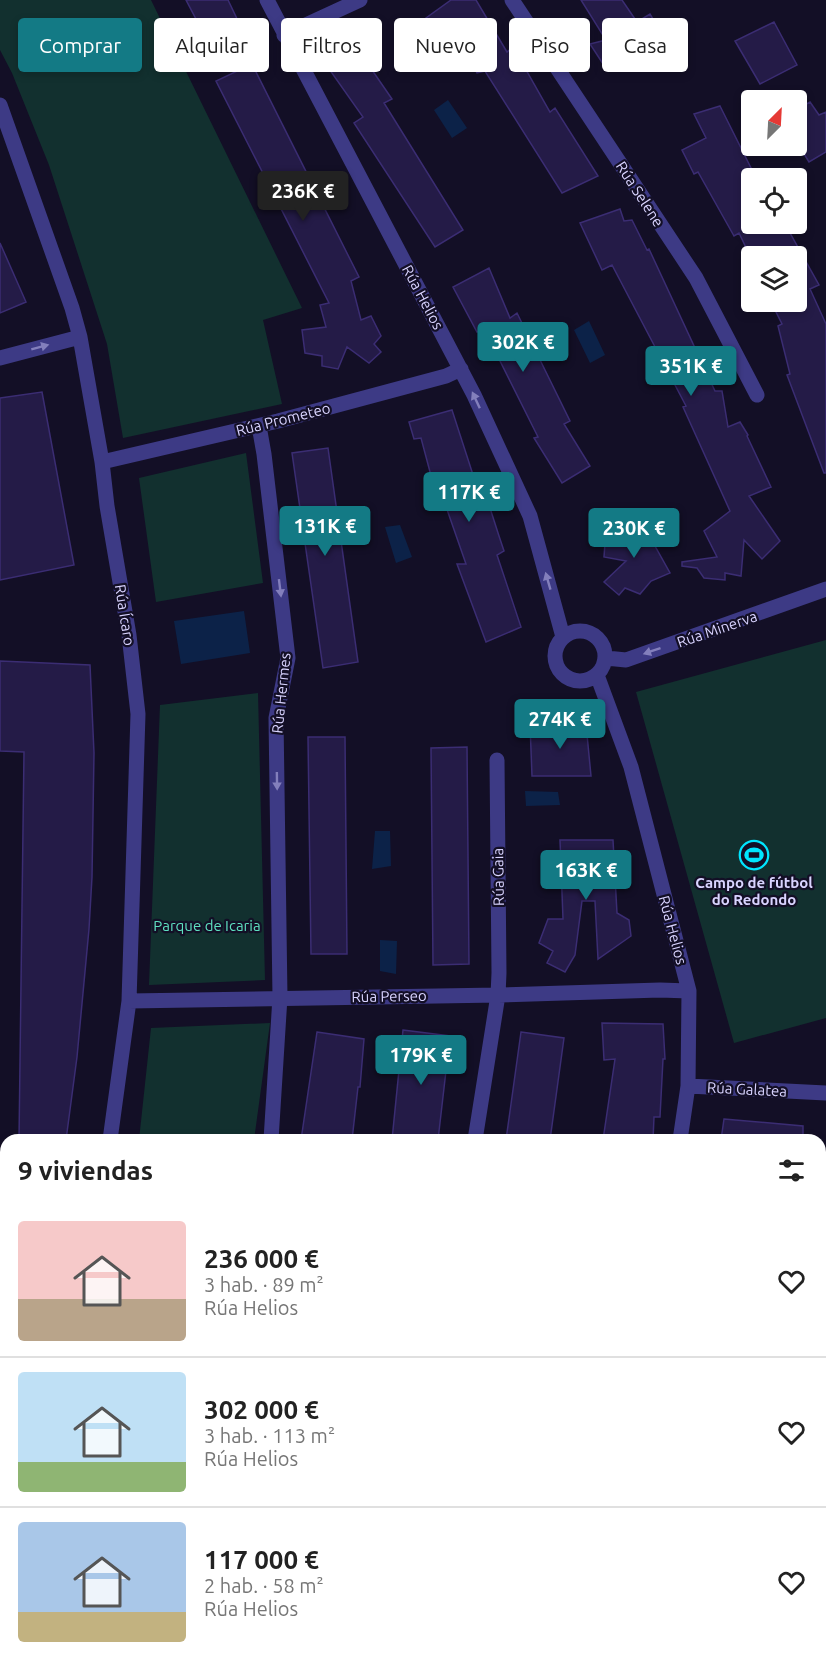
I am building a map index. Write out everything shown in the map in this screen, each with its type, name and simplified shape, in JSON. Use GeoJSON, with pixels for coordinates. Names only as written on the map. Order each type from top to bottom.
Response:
{"type":"FeatureCollection","features":[{"type":"Feature","properties":{"kind":"street","name":"Rúa Helios"},"geometry":{"type":"LineString","coordinates":[[267,0],[281,28]]}},
{"type":"Feature","properties":{"kind":"street"},"geometry":{"type":"LineString","coordinates":[[320,18],[360,0]]}},
{"type":"Feature","properties":{"kind":"street","name":"Rúa Selene"},"geometry":{"type":"LineString","coordinates":[[512,0],[696,278],[758,395]]}},
{"type":"Feature","properties":{"kind":"street","name":"Rúa Helios"},"geometry":{"type":"LineString","coordinates":[[304,72],[461,369],[530,516],[563,637],[555,652],[555,661],[559,670],[565,676],[577,681],[585,681],[597,675],[631,767],[689,991],[688,1086]]}},
{"type":"Feature","properties":{"kind":"street","name":"Rúa Ícaro"},"geometry":{"type":"LineString","coordinates":[[0,105],[72,308],[80,337],[129,635],[138,714],[129,1001],[111,1134]]}},
{"type":"Feature","properties":{"kind":"street"},"geometry":{"type":"LineString","coordinates":[[0,358],[80,337]]}},
{"type":"Feature","properties":{"kind":"street","name":"Rúa Prometeo"},"geometry":{"type":"LineString","coordinates":[[102,462],[259,426],[446,376],[461,369]]}},
{"type":"Feature","properties":{"kind":"street","name":"Rúa Hermes"},"geometry":{"type":"LineString","coordinates":[[259,426],[288,658],[276,718],[280,998]]}},
{"type":"Feature","properties":{"kind":"street","name":"Rúa Minerva"},"geometry":{"type":"LineString","coordinates":[[606,658],[626,660],[826,589]]}},
{"type":"Feature","properties":{"kind":"street"},"geometry":{"type":"LineString","coordinates":[[563,637],[575,631],[592,634],[599,639],[605,650],[606,658],[603,668],[597,675]]}},
{"type":"Feature","properties":{"kind":"street","name":"Rúa Gaia"},"geometry":{"type":"LineString","coordinates":[[496,760],[498,995]]}},
{"type":"Feature","properties":{"kind":"street","name":"Rúa Perseo"},"geometry":{"type":"LineString","coordinates":[[129,1001],[689,991]]}},
{"type":"Feature","properties":{"kind":"street"},"geometry":{"type":"LineString","coordinates":[[476,1134],[498,995]]}},
{"type":"Feature","properties":{"kind":"street"},"geometry":{"type":"LineString","coordinates":[[271,1134],[280,998]]}},
{"type":"Feature","properties":{"kind":"street","name":"Rúa Galatea"},"geometry":{"type":"LineString","coordinates":[[681,1134],[688,1086],[826,1093]]}},
{"type":"Feature","properties":{"kind":"green space"},"geometry":{"type":"Polygon","coordinates":[[[0,0],[151,0],[160,18],[154,18],[154,72],[186,72],[302,308],[263,320],[282,404],[123,438],[107,344],[49,165],[12,73],[0,50],[0,0]]]}},
{"type":"Feature","properties":{"kind":"green space"},"geometry":{"type":"Polygon","coordinates":[[[246,453],[263,583],[156,602],[139,478],[246,453]]]}},
{"type":"Feature","properties":{"kind":"green space","name":"Campo de fútbol do Redondo"},"geometry":{"type":"Polygon","coordinates":[[[826,640],[826,1018],[734,1043],[636,692],[826,640]]]}},
{"type":"Feature","properties":{"kind":"green space","name":"Parque de Icaria"},"geometry":{"type":"Polygon","coordinates":[[[258,693],[265,980],[149,985],[160,705],[258,693]]]}},
{"type":"Feature","properties":{"kind":"green space"},"geometry":{"type":"Polygon","coordinates":[[[270,1023],[255,1134],[140,1134],[151,1028],[270,1023]]]}},
{"type":"Feature","properties":{"kind":"water"},"geometry":{"type":"Polygon","coordinates":[[[448,100],[467,128],[452,138],[434,110],[448,100]]]}},
{"type":"Feature","properties":{"kind":"water"},"geometry":{"type":"Polygon","coordinates":[[[589,321],[605,355],[590,363],[574,330],[589,321]]]}},
{"type":"Feature","properties":{"kind":"water"},"geometry":{"type":"Polygon","coordinates":[[[400,525],[412,557],[396,563],[385,527],[400,525]]]}},
{"type":"Feature","properties":{"kind":"water"},"geometry":{"type":"Polygon","coordinates":[[[244,611],[250,653],[181,664],[174,621],[244,611]]]}},
{"type":"Feature","properties":{"kind":"water"},"geometry":{"type":"Polygon","coordinates":[[[525,791],[558,792],[560,805],[526,806],[525,791]]]}},
{"type":"Feature","properties":{"kind":"water"},"geometry":{"type":"Polygon","coordinates":[[[375,831],[390,831],[391,866],[372,869],[375,831]]]}},
{"type":"Feature","properties":{"kind":"water"},"geometry":{"type":"Polygon","coordinates":[[[380,940],[397,941],[396,974],[380,971],[380,940]]]}},
{"type":"Feature","properties":{"kind":"building"},"geometry":{"type":"Polygon","coordinates":[[[186,0],[228,0],[237,18],[195,18],[186,0]]]}},
{"type":"Feature","properties":{"kind":"building"},"geometry":{"type":"Polygon","coordinates":[[[451,0],[476,0],[487,18],[426,18],[451,0]]]}},
{"type":"Feature","properties":{"kind":"building"},"geometry":{"type":"Polygon","coordinates":[[[581,0],[622,0],[634,18],[602,18],[602,34],[581,0]]]}},
{"type":"Feature","properties":{"kind":"building"},"geometry":{"type":"Polygon","coordinates":[[[774,22],[797,65],[760,84],[735,41],[774,22]]]}},
{"type":"Feature","properties":{"kind":"building"},"geometry":{"type":"Polygon","coordinates":[[[497,35],[507,52],[509,50],[509,72],[527,72],[550,112],[555,108],[598,176],[562,193],[486,72],[497,72],[497,35]]]}},
{"type":"Feature","properties":{"kind":"building"},"geometry":{"type":"Polygon","coordinates":[[[602,41],[602,62],[590,44],[602,41]]]}},
{"type":"Feature","properties":{"kind":"building"},"geometry":{"type":"Polygon","coordinates":[[[235,72],[256,72],[359,277],[351,281],[361,320],[371,316],[381,336],[374,344],[381,352],[369,363],[347,347],[338,369],[322,366],[322,356],[305,353],[302,330],[326,327],[320,305],[329,303],[216,81],[235,72]]]}},
{"type":"Feature","properties":{"kind":"building"},"geometry":{"type":"Polygon","coordinates":[[[331,72],[373,72],[392,99],[384,103],[463,230],[435,247],[354,123],[363,117],[331,72]]]}},
{"type":"Feature","properties":{"kind":"building"},"geometry":{"type":"Polygon","coordinates":[[[810,102],[819,115],[826,112],[826,152],[809,162],[805,156],[807,104],[810,102]]]}},
{"type":"Feature","properties":{"kind":"building"},"geometry":{"type":"Polygon","coordinates":[[[720,106],[741,148],[741,156],[745,156],[751,168],[741,168],[741,234],[791,234],[797,246],[745,246],[739,233],[734,236],[698,172],[694,174],[682,150],[706,138],[694,114],[720,106]]]}},
{"type":"Feature","properties":{"kind":"building"},"geometry":{"type":"Polygon","coordinates":[[[620,209],[624,221],[632,220],[647,250],[649,249],[715,391],[722,391],[728,427],[740,422],[771,487],[749,496],[780,541],[762,559],[744,540],[741,576],[725,573],[725,580],[704,578],[697,568],[682,566],[682,562],[717,557],[704,531],[730,511],[683,407],[686,406],[612,265],[602,270],[580,223],[620,209]]]}},
{"type":"Feature","properties":{"kind":"building"},"geometry":{"type":"Polygon","coordinates":[[[0,243],[26,302],[0,313],[0,243]]]}},
{"type":"Feature","properties":{"kind":"building"},"geometry":{"type":"Polygon","coordinates":[[[807,263],[819,285],[810,289],[826,324],[826,473],[824,473],[787,375],[790,374],[778,326],[782,324],[776,312],[807,312],[807,263]]]}},
{"type":"Feature","properties":{"kind":"building"},"geometry":{"type":"Polygon","coordinates":[[[489,268],[510,318],[517,313],[570,421],[564,424],[590,466],[562,483],[534,438],[538,437],[484,329],[477,332],[453,287],[489,268]]]}},
{"type":"Feature","properties":{"kind":"building"},"geometry":{"type":"Polygon","coordinates":[[[42,392],[74,565],[0,580],[0,398],[42,392]]]}},
{"type":"Feature","properties":{"kind":"building"},"geometry":{"type":"Polygon","coordinates":[[[452,410],[475,481],[481,480],[504,551],[497,555],[521,627],[486,642],[457,564],[466,564],[443,498],[438,502],[421,438],[414,439],[409,422],[452,410]]]}},
{"type":"Feature","properties":{"kind":"building"},"geometry":{"type":"Polygon","coordinates":[[[328,448],[358,662],[323,668],[292,453],[328,448]]]}},
{"type":"Feature","properties":{"kind":"building"},"geometry":{"type":"Polygon","coordinates":[[[647,521],[655,546],[670,573],[651,581],[640,594],[625,588],[619,595],[604,582],[626,561],[604,557],[606,530],[631,528],[647,521]]]}},
{"type":"Feature","properties":{"kind":"building"},"geometry":{"type":"Polygon","coordinates":[[[0,661],[90,665],[94,753],[92,877],[77,1057],[67,1134],[19,1134],[24,752],[0,751],[0,661]]]}},
{"type":"Feature","properties":{"kind":"building"},"geometry":{"type":"Polygon","coordinates":[[[530,724],[586,724],[591,776],[532,776],[530,724]]]}},
{"type":"Feature","properties":{"kind":"building"},"geometry":{"type":"Polygon","coordinates":[[[308,737],[345,737],[347,954],[311,954],[308,737]]]}},
{"type":"Feature","properties":{"kind":"building"},"geometry":{"type":"Polygon","coordinates":[[[467,747],[469,964],[433,965],[431,748],[467,747]]]}},
{"type":"Feature","properties":{"kind":"building"},"geometry":{"type":"Polygon","coordinates":[[[560,840],[613,840],[617,913],[629,920],[631,936],[598,959],[595,901],[582,901],[575,955],[565,972],[547,963],[553,951],[539,943],[548,919],[563,919],[560,840]]]}},
{"type":"Feature","properties":{"kind":"building"},"geometry":{"type":"Polygon","coordinates":[[[602,1023],[663,1024],[665,1059],[663,1059],[660,1117],[654,1117],[653,1134],[604,1134],[615,1059],[604,1060],[602,1023]]]}},
{"type":"Feature","properties":{"kind":"building"},"geometry":{"type":"Polygon","coordinates":[[[403,1030],[450,1036],[439,1134],[393,1134],[403,1030]]]}},
{"type":"Feature","properties":{"kind":"building"},"geometry":{"type":"Polygon","coordinates":[[[317,1032],[364,1039],[353,1134],[302,1134],[317,1032]]]}},
{"type":"Feature","properties":{"kind":"building"},"geometry":{"type":"Polygon","coordinates":[[[521,1032],[564,1038],[551,1134],[507,1134],[521,1032]]]}},
{"type":"Feature","properties":{"kind":"building"},"geometry":{"type":"Polygon","coordinates":[[[724,1119],[803,1126],[803,1134],[722,1134],[724,1119]]]}},
{"type":"Feature","properties":{"kind":"place","name":"Campo de fútbol do Redondo"},"geometry":{"type":"Point","coordinates":[754,855]}}]}
